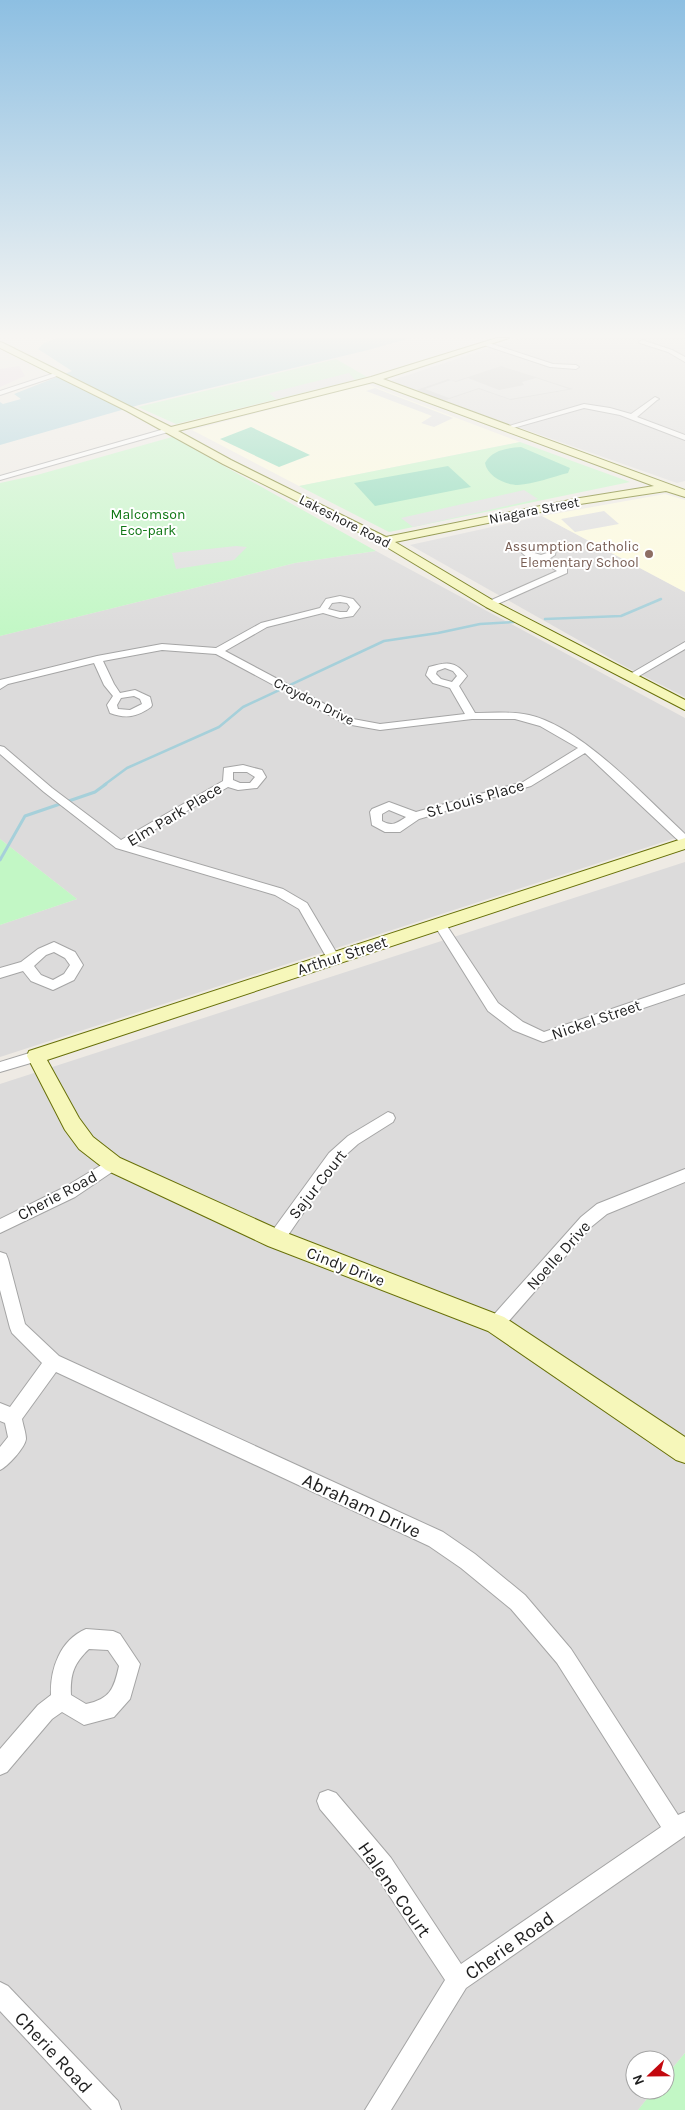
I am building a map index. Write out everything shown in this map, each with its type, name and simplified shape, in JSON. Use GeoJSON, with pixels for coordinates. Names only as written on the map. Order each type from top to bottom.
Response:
{"type":"FeatureCollection","features":[{"type":"Feature","properties":{"kind":"main road","name":"Lakeshore Road"},"geometry":{"type":"LineString","coordinates":[[182,436],[227,462],[359,527],[490,604],[685,706]]}},
{"type":"Feature","properties":{"kind":"main road"},"geometry":{"type":"LineString","coordinates":[[529,436],[685,494]]}},
{"type":"Feature","properties":{"kind":"main road"},"geometry":{"type":"LineString","coordinates":[[629,474],[645,490]]}},
{"type":"Feature","properties":{"kind":"main road","name":"Niagara Street"},"geometry":{"type":"LineString","coordinates":[[385,541],[580,500],[645,490],[685,488]]}},
{"type":"Feature","properties":{"kind":"main road"},"geometry":{"type":"LineString","coordinates":[[359,527],[377,534],[432,531]]}},
{"type":"Feature","properties":{"kind":"main road","name":"Arthur Street"},"geometry":{"type":"LineString","coordinates":[[36,1056],[685,842]]}},
{"type":"Feature","properties":{"kind":"main road","name":"Cindy Drive"},"geometry":{"type":"LineString","coordinates":[[36,1056],[72,1124],[86,1143],[113,1164],[276,1239],[496,1324],[685,1451]]}},
{"type":"Feature","properties":{"kind":"street"},"geometry":{"type":"LineString","coordinates":[[0,478],[148,436]]}},
{"type":"Feature","properties":{"kind":"street"},"geometry":{"type":"LineString","coordinates":[[490,604],[564,571],[542,558]]}},
{"type":"Feature","properties":{"kind":"street"},"geometry":{"type":"LineString","coordinates":[[218,651],[264,624],[323,610]]}},
{"type":"Feature","properties":{"kind":"street"},"geometry":{"type":"LineString","coordinates":[[630,677],[685,645]]}},
{"type":"Feature","properties":{"kind":"street","name":"Croydon Drive"},"geometry":{"type":"LineString","coordinates":[[0,686],[4,682],[26,676],[97,659],[162,647],[218,651],[350,722],[380,727],[472,716],[515,716],[528,718],[544,724],[586,748],[685,842]]}},
{"type":"Feature","properties":{"kind":"street"},"geometry":{"type":"LineString","coordinates":[[97,659],[109,685],[118,696]]}},
{"type":"Feature","properties":{"kind":"street"},"geometry":{"type":"LineString","coordinates":[[454,686],[472,716]]}},
{"type":"Feature","properties":{"kind":"street","name":"St Louis Place"},"geometry":{"type":"LineString","coordinates":[[415,816],[527,784],[586,748]]}},
{"type":"Feature","properties":{"kind":"street"},"geometry":{"type":"LineString","coordinates":[[0,749],[120,846],[279,892],[303,906],[334,958]]}},
{"type":"Feature","properties":{"kind":"street","name":"Elm Park Place"},"geometry":{"type":"LineString","coordinates":[[120,846],[228,782]]}},
{"type":"Feature","properties":{"kind":"street","name":"Nickel Street"},"geometry":{"type":"LineString","coordinates":[[439,923],[494,1007],[518,1026],[543,1037],[685,989]]}},
{"type":"Feature","properties":{"kind":"street"},"geometry":{"type":"LineString","coordinates":[[0,972],[26,965]]}},
{"type":"Feature","properties":{"kind":"street","name":"Arthur Street"},"geometry":{"type":"LineString","coordinates":[[0,1068],[36,1056]]}},
{"type":"Feature","properties":{"kind":"street","name":"Sajur Court"},"geometry":{"type":"LineString","coordinates":[[276,1239],[334,1157],[354,1140],[388,1118]]}},
{"type":"Feature","properties":{"kind":"street","name":"Cherie Road"},"geometry":{"type":"LineString","coordinates":[[0,1226],[70,1192],[113,1164]]}},
{"type":"Feature","properties":{"kind":"street","name":"Noelle Drive"},"geometry":{"type":"LineString","coordinates":[[496,1324],[586,1222],[602,1209],[685,1174]]}},
{"type":"Feature","properties":{"kind":"street","name":"Abraham Drive"},"geometry":{"type":"LineString","coordinates":[[0,1259],[18,1328],[53,1362],[436,1539],[468,1561],[518,1602],[564,1656],[680,1826]]}},
{"type":"Feature","properties":{"kind":"street"},"geometry":{"type":"LineString","coordinates":[[0,1461],[17,1439],[6,1414],[53,1362]]}},
{"type":"Feature","properties":{"kind":"street"},"geometry":{"type":"LineString","coordinates":[[0,1765],[45,1712],[61,1700]]}},
{"type":"Feature","properties":{"kind":"street","name":"Halene Court"},"geometry":{"type":"LineString","coordinates":[[328,1801],[383,1866],[458,1980]]}},
{"type":"Feature","properties":{"kind":"street","name":"Cherie Road"},"geometry":{"type":"LineString","coordinates":[[377,2110],[458,1980],[680,1826]]}},
{"type":"Feature","properties":{"kind":"street","name":"Cherie Road"},"geometry":{"type":"LineString","coordinates":[[0,1994],[109,2110]]}},
{"type":"Feature","properties":{"kind":"shaded area"},"geometry":{"type":"Polygon","coordinates":[[[204,436],[505,436],[520,442],[299,486],[204,436]]]}},
{"type":"Feature","properties":{"kind":"shaded area"},"geometry":{"type":"Polygon","coordinates":[[[545,436],[685,436],[685,481],[677,483],[545,436]]]}},
{"type":"Feature","properties":{"kind":"shaded area"},"geometry":{"type":"Polygon","coordinates":[[[524,490],[538,499],[413,527],[401,518],[524,490]]]}},
{"type":"Feature","properties":{"kind":"shaded area","name":"Assumption Catholic Elementary School"},"geometry":{"type":"Polygon","coordinates":[[[665,494],[685,500],[685,592],[542,516],[665,494]]]}},
{"type":"Feature","properties":{"kind":"shaded area"},"geometry":{"type":"Polygon","coordinates":[[[604,511],[619,524],[575,532],[561,519],[604,511]]]}},
{"type":"Feature","properties":{"kind":"shaded area"},"geometry":{"type":"Polygon","coordinates":[[[542,516],[685,592],[685,697],[626,667],[410,545],[542,516]]]}},
{"type":"Feature","properties":{"kind":"shaded area"},"geometry":{"type":"Polygon","coordinates":[[[236,546],[247,547],[234,560],[176,569],[172,553],[236,546]]]}},
{"type":"Feature","properties":{"kind":"shaded area"},"geometry":{"type":"Polygon","coordinates":[[[376,551],[685,718],[685,835],[0,1057],[0,925],[77,899],[0,839],[0,636],[295,563],[376,551]]]}},
{"type":"Feature","properties":{"kind":"shaded area"},"geometry":{"type":"Polygon","coordinates":[[[685,862],[685,2053],[675,2065],[675,2050],[625,2050],[625,2100],[646,2100],[638,2110],[0,2110],[0,1084],[685,862]]]}},
{"type":"Feature","properties":{"kind":"green space"},"geometry":{"type":"Polygon","coordinates":[[[227,436],[271,436],[310,455],[279,467],[220,439],[227,436]]]}},
{"type":"Feature","properties":{"kind":"green space","name":"Malcomson Eco-park"},"geometry":{"type":"Polygon","coordinates":[[[172,437],[376,551],[295,563],[0,636],[0,483],[37,475],[172,437]]]}},
{"type":"Feature","properties":{"kind":"green space"},"geometry":{"type":"Polygon","coordinates":[[[520,442],[630,482],[389,532],[299,486],[520,442]]]}},
{"type":"Feature","properties":{"kind":"green space"},"geometry":{"type":"Polygon","coordinates":[[[521,447],[570,468],[568,473],[537,482],[513,485],[497,479],[486,468],[485,463],[496,452],[521,447]]]}},
{"type":"Feature","properties":{"kind":"green space"},"geometry":{"type":"Polygon","coordinates":[[[448,466],[471,487],[375,506],[354,483],[448,466]]]}},
{"type":"Feature","properties":{"kind":"green space"},"geometry":{"type":"Polygon","coordinates":[[[0,839],[77,899],[0,925],[0,839]]]}},
{"type":"Feature","properties":{"kind":"green space"},"geometry":{"type":"Polygon","coordinates":[[[685,2053],[685,2110],[638,2110],[646,2100],[675,2100],[675,2065],[685,2053]]]}},
{"type":"Feature","properties":{"kind":"water"},"geometry":{"type":"Polygon","coordinates":[[[0,436],[30,436],[0,445],[0,436]]]}},
{"type":"Feature","properties":{"kind":"waterway"},"geometry":{"type":"LineString","coordinates":[[545,619],[621,616],[661,599]]}},
{"type":"Feature","properties":{"kind":"waterway"},"geometry":{"type":"LineString","coordinates":[[104,785],[127,768],[219,727],[243,707],[384,641],[438,633],[480,624],[514,622]]}},
{"type":"Feature","properties":{"kind":"waterway"},"geometry":{"type":"LineString","coordinates":[[0,860],[25,816],[95,792],[106,784]]}},
{"type":"Feature","properties":{"kind":"place","name":"Assumption Catholic Elementary School"},"geometry":{"type":"Point","coordinates":[649,554]}}]}
